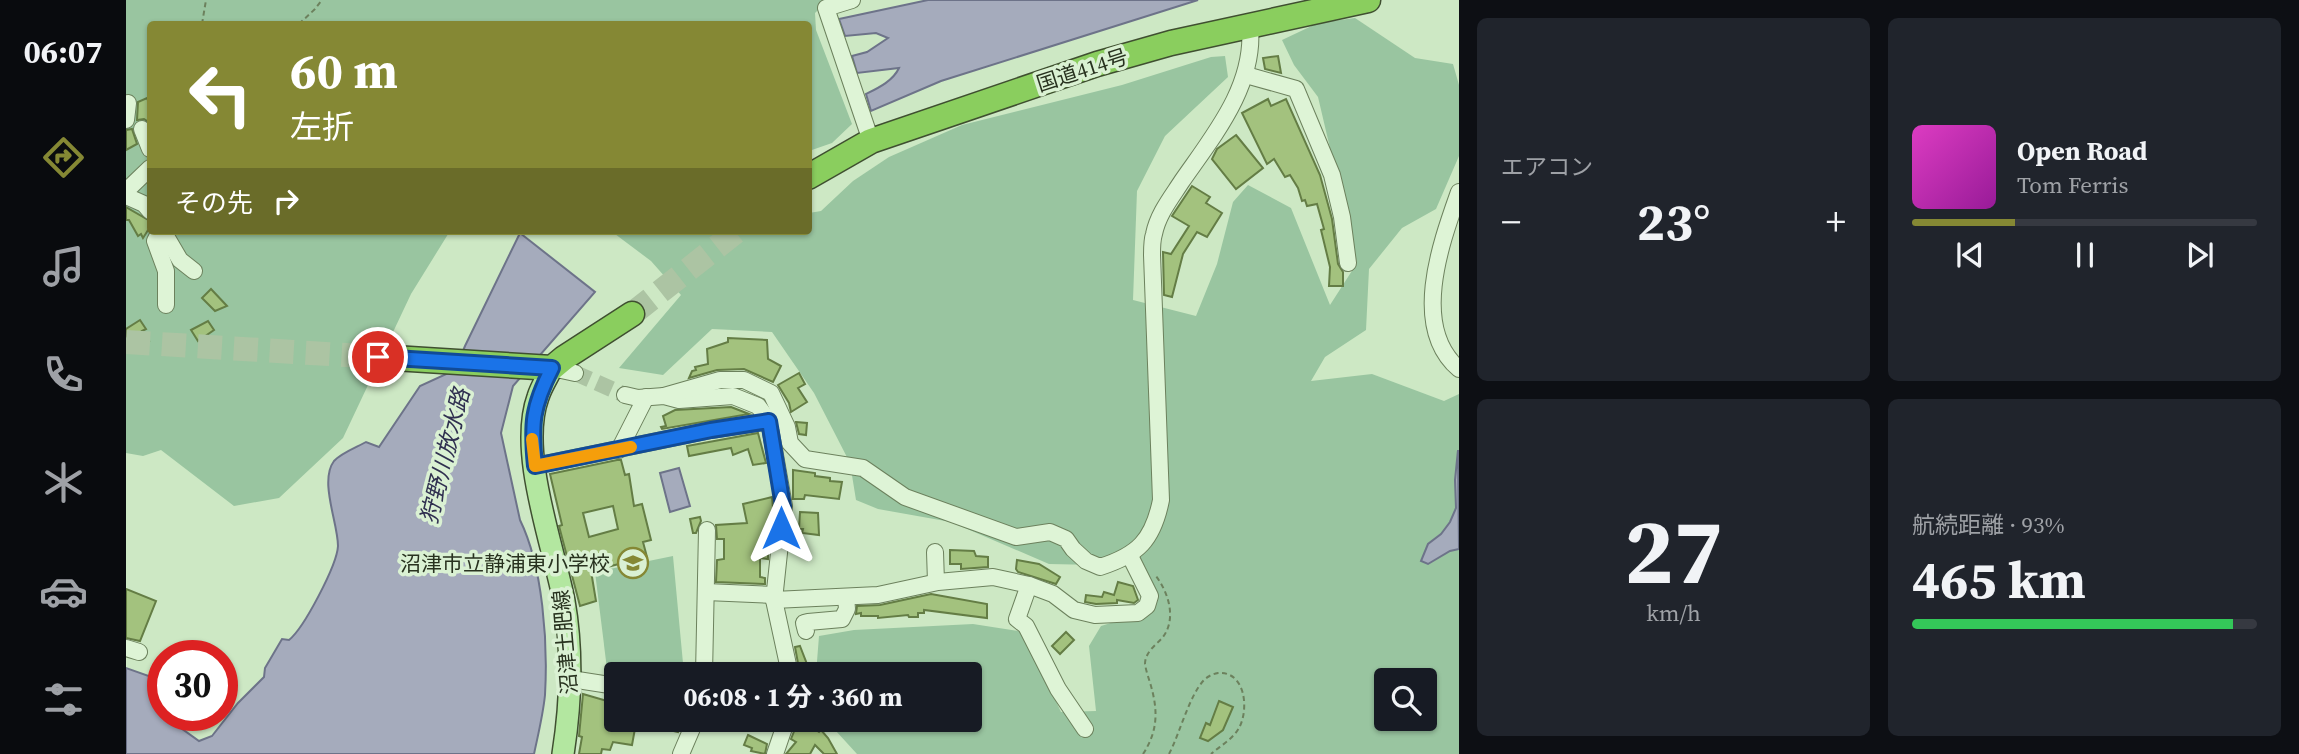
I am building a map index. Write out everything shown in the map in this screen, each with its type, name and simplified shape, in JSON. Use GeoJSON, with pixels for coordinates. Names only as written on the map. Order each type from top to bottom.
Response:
{"type":"FeatureCollection","features":[{"type":"Feature","properties":{"kind":"highway","name":"国道414号"},"geometry":{"type":"LineString","coordinates":[[812,175],[872,141],[1108,61],[1171,43],[1368,0]]}},
{"type":"Feature","properties":{"kind":"highway"},"geometry":{"type":"LineString","coordinates":[[378,357],[452,360],[555,370],[564,358],[632,314]]}},
{"type":"Feature","properties":{"kind":"main road","name":"沼津土肥線"},"geometry":{"type":"LineString","coordinates":[[555,370],[538,397],[532,435],[537,485],[564,603],[571,678],[570,708],[563,754]]}},
{"type":"Feature","properties":{"kind":"street"},"geometry":{"type":"LineString","coordinates":[[852,0],[826,8],[872,141]]}},
{"type":"Feature","properties":{"kind":"street"},"geometry":{"type":"LineString","coordinates":[[625,395],[664,396],[720,380],[744,380],[771,393],[787,427],[790,443],[805,459],[863,467],[905,497],[1016,537],[1050,532],[1066,539],[1073,550],[1086,561],[1100,567],[1130,556],[1153,528],[1161,500],[1152,255],[1154,233],[1165,207],[1225,118],[1246,75],[1252,43],[1250,27]]}},
{"type":"Feature","properties":{"kind":"street"},"geometry":{"type":"LineString","coordinates":[[1246,75],[1296,89],[1332,175],[1342,217],[1348,263]]}},
{"type":"Feature","properties":{"kind":"street"},"geometry":{"type":"LineString","coordinates":[[126,120],[128,103]]}},
{"type":"Feature","properties":{"kind":"street"},"geometry":{"type":"LineString","coordinates":[[142,129],[147,142]]}},
{"type":"Feature","properties":{"kind":"street"},"geometry":{"type":"LineString","coordinates":[[126,191],[147,172]]}},
{"type":"Feature","properties":{"kind":"street"},"geometry":{"type":"LineString","coordinates":[[1459,191],[1438,260],[1433,304],[1438,341],[1445,355],[1459,369]]}},
{"type":"Feature","properties":{"kind":"street"},"geometry":{"type":"LineString","coordinates":[[126,196],[147,209]]}},
{"type":"Feature","properties":{"kind":"street"},"geometry":{"type":"LineString","coordinates":[[159,235],[155,241],[168,280],[166,305]]}},
{"type":"Feature","properties":{"kind":"street"},"geometry":{"type":"LineString","coordinates":[[164,235],[180,260],[194,271]]}},
{"type":"Feature","properties":{"kind":"street"},"geometry":{"type":"LineString","coordinates":[[664,396],[679,400],[733,396],[758,406],[769,421],[783,506],[775,597],[788,662]]}},
{"type":"Feature","properties":{"kind":"street"},"geometry":{"type":"LineString","coordinates":[[619,450],[646,397]]}},
{"type":"Feature","properties":{"kind":"street"},"geometry":{"type":"LineString","coordinates":[[535,466],[711,430],[769,421]]}},
{"type":"Feature","properties":{"kind":"street"},"geometry":{"type":"LineString","coordinates":[[704,662],[707,530]]}},
{"type":"Feature","properties":{"kind":"street"},"geometry":{"type":"LineString","coordinates":[[935,552],[936,582]]}},
{"type":"Feature","properties":{"kind":"street"},"geometry":{"type":"LineString","coordinates":[[706,592],[775,597],[846,597],[878,595],[936,582],[993,576],[1029,584],[1053,594],[1074,610],[1095,615],[1138,613],[1147,606],[1150,596],[1130,556]]}},
{"type":"Feature","properties":{"kind":"street"},"geometry":{"type":"LineString","coordinates":[[1029,584],[1017,619],[1026,626],[1058,690],[1084,722]]}},
{"type":"Feature","properties":{"kind":"street"},"geometry":{"type":"LineString","coordinates":[[806,631],[804,623],[842,619],[847,609],[846,597]]}},
{"type":"Feature","properties":{"kind":"street"},"geometry":{"type":"LineString","coordinates":[[571,678],[604,684]]}},
{"type":"Feature","properties":{"kind":"street"},"geometry":{"type":"LineString","coordinates":[[681,754],[690,732]]}},
{"type":"Feature","properties":{"kind":"street"},"geometry":{"type":"LineString","coordinates":[[775,754],[783,732]]}},
{"type":"Feature","properties":{"kind":"path"},"geometry":{"type":"LineString","coordinates":[[202,21],[206,0]]}},
{"type":"Feature","properties":{"kind":"path"},"geometry":{"type":"LineString","coordinates":[[302,21],[322,0]]}},
{"type":"Feature","properties":{"kind":"path"},"geometry":{"type":"LineString","coordinates":[[1143,754],[1151,738],[1157,715],[1145,666],[1147,657],[1165,635],[1170,611],[1168,597],[1156,576]]}},
{"type":"Feature","properties":{"kind":"path"},"geometry":{"type":"LineString","coordinates":[[1169,754],[1201,682],[1214,674],[1223,673],[1239,681],[1242,691],[1242,722],[1232,737],[1211,754]]}},
{"type":"Feature","properties":{"kind":"green space"},"geometry":{"type":"Polygon","coordinates":[[[126,0],[828,0],[815,13],[816,30],[852,124],[832,143],[812,150],[812,21],[147,21],[147,235],[448,235],[411,294],[343,438],[279,498],[234,506],[161,450],[143,456],[126,453],[126,0]]]}},
{"type":"Feature","properties":{"kind":"green space"},"geometry":{"type":"Polygon","coordinates":[[[1355,18],[1415,58],[1453,64],[1459,85],[1459,156],[1436,209],[1402,228],[1369,269],[1366,330],[1325,357],[1311,381],[1372,374],[1444,401],[1459,394],[1459,754],[857,754],[837,732],[982,732],[982,662],[817,662],[819,636],[854,630],[973,624],[1024,632],[1061,712],[1096,711],[1089,646],[1101,626],[1153,610],[1145,566],[1049,564],[951,522],[878,509],[856,500],[850,463],[814,393],[772,332],[712,329],[663,375],[619,368],[681,295],[651,261],[616,235],[812,235],[812,212],[821,211],[853,181],[889,157],[962,125],[1122,85],[1211,57],[1225,56],[1228,77],[1165,136],[1137,191],[1133,300],[1196,316],[1217,264],[1233,202],[1248,185],[1291,208],[1330,305],[1357,263],[1318,97],[1294,65],[1282,40],[1318,23],[1355,18]]]}},
{"type":"Feature","properties":{"kind":"green space"},"geometry":{"type":"Polygon","coordinates":[[[673,556],[683,662],[606,662],[595,572],[673,556]]]}},
{"type":"Feature","properties":{"kind":"water"},"geometry":{"type":"Polygon","coordinates":[[[928,0],[1198,0],[941,81],[871,111],[866,94],[889,80],[899,68],[857,73],[852,56],[867,52],[888,38],[876,33],[845,36],[839,19],[928,0]]]}},
{"type":"Feature","properties":{"kind":"water","name":"狩野川放水路"},"geometry":{"type":"Polygon","coordinates":[[[519,235],[523,235],[595,292],[513,386],[501,433],[520,520],[534,560],[542,606],[546,652],[545,695],[534,754],[126,754],[126,668],[147,675],[147,731],[185,731],[199,741],[212,736],[216,731],[238,731],[238,703],[264,677],[265,668],[282,639],[289,640],[311,610],[336,555],[338,546],[328,479],[334,461],[366,442],[379,447],[420,386],[455,370],[519,235]]]}},
{"type":"Feature","properties":{"kind":"water"},"geometry":{"type":"Polygon","coordinates":[[[1458,450],[1459,549],[1450,551],[1428,564],[1421,561],[1428,544],[1441,534],[1456,508],[1458,450]]]}},
{"type":"Feature","properties":{"kind":"water"},"geometry":{"type":"Polygon","coordinates":[[[679,468],[690,506],[670,512],[660,473],[679,468]]]}},
{"type":"Feature","properties":{"kind":"building"},"geometry":{"type":"Polygon","coordinates":[[[1278,56],[1281,73],[1265,69],[1263,58],[1278,56]]]}},
{"type":"Feature","properties":{"kind":"building"},"geometry":{"type":"Polygon","coordinates":[[[147,98],[147,121],[137,120],[138,102],[147,98]]]}},
{"type":"Feature","properties":{"kind":"building"},"geometry":{"type":"Polygon","coordinates":[[[1268,99],[1271,106],[1286,99],[1320,175],[1332,219],[1338,264],[1343,272],[1343,286],[1329,286],[1330,267],[1317,204],[1307,206],[1305,200],[1302,201],[1290,175],[1285,177],[1274,159],[1267,164],[1242,113],[1268,99]]]}},
{"type":"Feature","properties":{"kind":"building"},"geometry":{"type":"Polygon","coordinates":[[[132,129],[137,144],[126,150],[126,130],[132,129]]]}},
{"type":"Feature","properties":{"kind":"building"},"geometry":{"type":"Polygon","coordinates":[[[1236,135],[1263,168],[1236,189],[1212,159],[1217,149],[1236,135]]]}},
{"type":"Feature","properties":{"kind":"building"},"geometry":{"type":"Polygon","coordinates":[[[1192,186],[1210,197],[1206,203],[1222,213],[1207,237],[1197,232],[1183,254],[1172,297],[1164,295],[1163,252],[1171,254],[1189,226],[1172,216],[1192,186]]]}},
{"type":"Feature","properties":{"kind":"building"},"geometry":{"type":"Polygon","coordinates":[[[126,207],[147,219],[147,232],[143,238],[141,234],[138,236],[129,220],[126,220],[126,207]]]}},
{"type":"Feature","properties":{"kind":"building"},"geometry":{"type":"Polygon","coordinates":[[[211,289],[227,306],[215,311],[202,298],[211,289]]]}},
{"type":"Feature","properties":{"kind":"building"},"geometry":{"type":"Polygon","coordinates":[[[140,320],[146,329],[142,331],[149,341],[136,349],[126,335],[126,329],[140,320]]]}},
{"type":"Feature","properties":{"kind":"building"},"geometry":{"type":"Polygon","coordinates":[[[208,321],[214,330],[198,341],[191,330],[208,321]]]}},
{"type":"Feature","properties":{"kind":"building"},"geometry":{"type":"Polygon","coordinates":[[[728,338],[767,340],[768,359],[781,366],[773,382],[744,369],[717,370],[689,378],[692,371],[696,370],[695,367],[708,364],[707,349],[728,342],[728,338]]]}},
{"type":"Feature","properties":{"kind":"building"},"geometry":{"type":"Polygon","coordinates":[[[799,373],[805,384],[798,388],[807,402],[791,412],[789,403],[778,385],[799,373]]]}},
{"type":"Feature","properties":{"kind":"building"},"geometry":{"type":"Polygon","coordinates":[[[731,407],[749,414],[662,429],[661,427],[666,426],[663,416],[675,410],[731,407]]]}},
{"type":"Feature","properties":{"kind":"building"},"geometry":{"type":"Polygon","coordinates":[[[796,422],[807,423],[806,435],[799,434],[796,422]]]}},
{"type":"Feature","properties":{"kind":"building"},"geometry":{"type":"Polygon","coordinates":[[[758,433],[766,463],[753,465],[748,449],[733,455],[731,448],[689,456],[687,446],[758,433]]]}},
{"type":"Feature","properties":{"kind":"building"},"geometry":{"type":"Polygon","coordinates":[[[621,460],[625,475],[629,474],[634,506],[642,504],[651,540],[643,542],[647,557],[591,571],[596,601],[580,606],[559,526],[562,525],[550,474],[621,460]],[[613,506],[583,513],[589,537],[618,529],[613,506]]]}},
{"type":"Feature","properties":{"kind":"building"},"geometry":{"type":"Polygon","coordinates":[[[793,470],[815,473],[815,476],[830,478],[830,481],[842,482],[839,499],[805,495],[804,499],[793,499],[793,470]]]}},
{"type":"Feature","properties":{"kind":"building"},"geometry":{"type":"Polygon","coordinates":[[[772,497],[768,559],[760,558],[760,577],[765,578],[765,584],[716,582],[717,560],[724,559],[724,539],[717,539],[716,525],[747,523],[743,504],[772,497]]]}},
{"type":"Feature","properties":{"kind":"building"},"geometry":{"type":"Polygon","coordinates":[[[800,512],[818,513],[819,535],[802,533],[803,529],[799,529],[800,512]]]}},
{"type":"Feature","properties":{"kind":"building"},"geometry":{"type":"Polygon","coordinates":[[[700,517],[696,533],[693,533],[690,519],[700,517]]]}},
{"type":"Feature","properties":{"kind":"building"},"geometry":{"type":"Polygon","coordinates":[[[950,550],[974,551],[976,556],[988,557],[988,567],[961,569],[961,564],[950,564],[950,550]]]}},
{"type":"Feature","properties":{"kind":"building"},"geometry":{"type":"Polygon","coordinates":[[[1017,560],[1039,564],[1060,577],[1056,584],[1018,572],[1017,560]]]}},
{"type":"Feature","properties":{"kind":"building"},"geometry":{"type":"Polygon","coordinates":[[[1118,582],[1133,586],[1138,600],[1134,603],[1117,600],[1117,603],[1085,602],[1086,595],[1102,597],[1104,592],[1114,595],[1118,582]]]}},
{"type":"Feature","properties":{"kind":"building"},"geometry":{"type":"Polygon","coordinates":[[[126,589],[156,601],[140,641],[126,638],[126,589]]]}},
{"type":"Feature","properties":{"kind":"building"},"geometry":{"type":"Polygon","coordinates":[[[931,594],[987,604],[987,618],[924,610],[924,613],[918,613],[918,617],[908,615],[878,618],[856,614],[857,606],[880,605],[931,594]]]}},
{"type":"Feature","properties":{"kind":"building"},"geometry":{"type":"Polygon","coordinates":[[[1066,632],[1074,640],[1060,654],[1052,646],[1066,632]]]}},
{"type":"Feature","properties":{"kind":"building"},"geometry":{"type":"Polygon","coordinates":[[[800,646],[806,662],[798,662],[795,647],[800,646]]]}},
{"type":"Feature","properties":{"kind":"building"},"geometry":{"type":"Polygon","coordinates":[[[583,694],[604,700],[604,732],[634,732],[632,745],[613,742],[610,750],[602,749],[601,754],[579,754],[582,737],[579,736],[583,694]]]}},
{"type":"Feature","properties":{"kind":"building"},"geometry":{"type":"Polygon","coordinates":[[[1219,701],[1233,707],[1223,730],[1208,741],[1200,738],[1206,723],[1210,725],[1219,701]]]}},
{"type":"Feature","properties":{"kind":"building"},"geometry":{"type":"Polygon","coordinates":[[[794,732],[823,732],[837,754],[824,754],[815,745],[810,754],[786,754],[796,742],[791,739],[794,732]]]}},
{"type":"Feature","properties":{"kind":"building"},"geometry":{"type":"Polygon","coordinates":[[[748,735],[767,744],[765,754],[751,751],[752,748],[744,745],[748,735]]]}},
{"type":"Feature","properties":{"kind":"tunnel"},"geometry":{"type":"LineString","coordinates":[[632,314],[732,235]]}},
{"type":"Feature","properties":{"kind":"tunnel"},"geometry":{"type":"LineString","coordinates":[[126,342],[378,357]]}},
{"type":"Feature","properties":{"kind":"tunnel"},"geometry":{"type":"LineString","coordinates":[[575,373],[625,395]]}},
{"type":"Feature","properties":{"kind":"slow traffic"},"geometry":{"type":"LineString","coordinates":[[532,439],[535,466],[631,447]]}},
{"type":"Feature","properties":{"kind":"place","name":"沼津市立静浦東小学校"},"geometry":{"type":"Point","coordinates":[633,563]}},
{"type":"Feature","properties":{"kind":"route"},"geometry":{"type":"LineString","coordinates":[[378,357],[552,368],[538,397],[534,414],[532,435],[535,466],[711,430],[769,421],[783,506],[781,528]]}}]}
